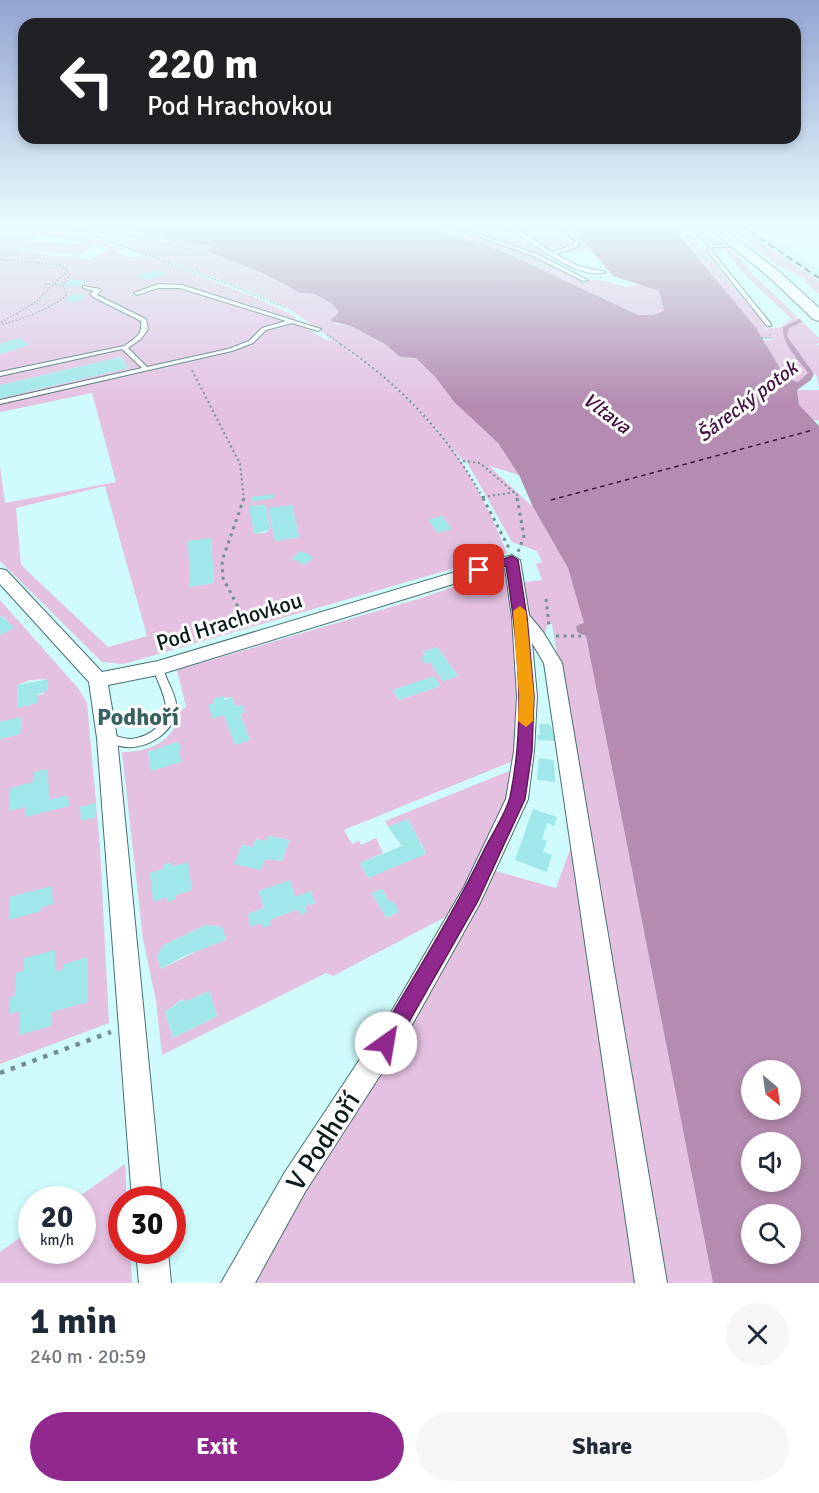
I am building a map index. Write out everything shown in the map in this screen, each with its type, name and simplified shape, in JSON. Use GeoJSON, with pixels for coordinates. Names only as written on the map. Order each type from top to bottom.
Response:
{"type":"FeatureCollection","features":[{"type":"Feature","properties":{"kind":"main road"},"geometry":{"type":"LineString","coordinates":[[783,285],[819,316]]}},
{"type":"Feature","properties":{"kind":"street","name":"Pod Hrachovkou"},"geometry":{"type":"LineString","coordinates":[[98,680],[158,668],[512,560]]}},
{"type":"Feature","properties":{"kind":"street","name":"V Podhoří"},"geometry":{"type":"LineString","coordinates":[[237,1283],[295,1182],[399,1023],[472,895],[517,799],[524,751],[527,696],[521,617],[512,560]]}},
{"type":"Feature","properties":{"kind":"street"},"geometry":{"type":"LineString","coordinates":[[0,574],[98,680],[107,738],[146,1186]]}},
{"type":"Feature","properties":{"kind":"street"},"geometry":{"type":"LineString","coordinates":[[521,617],[537,636],[553,663],[651,1283]]}},
{"type":"Feature","properties":{"kind":"street"},"geometry":{"type":"LineString","coordinates":[[153,1264],[155,1283]]}},
{"type":"Feature","properties":{"kind":"lane"},"geometry":{"type":"LineString","coordinates":[[737,285],[769,325]]}},
{"type":"Feature","properties":{"kind":"lane"},"geometry":{"type":"LineString","coordinates":[[137,293],[158,286],[180,286],[318,329]]}},
{"type":"Feature","properties":{"kind":"lane"},"geometry":{"type":"LineString","coordinates":[[0,374],[125,347],[139,338],[145,329],[144,320],[95,296],[93,294],[98,290],[86,287]]}},
{"type":"Feature","properties":{"kind":"lane"},"geometry":{"type":"LineString","coordinates":[[259,312],[264,329]]}},
{"type":"Feature","properties":{"kind":"lane"},"geometry":{"type":"LineString","coordinates":[[0,402],[230,350],[251,342],[264,329],[291,321]]}},
{"type":"Feature","properties":{"kind":"lane"},"geometry":{"type":"LineString","coordinates":[[125,347],[145,368]]}},
{"type":"Feature","properties":{"kind":"lane"},"geometry":{"type":"LineString","coordinates":[[107,738],[128,743],[152,736],[166,727],[171,714],[171,704],[158,668]]}},
{"type":"Feature","properties":{"kind":"path"},"geometry":{"type":"LineString","coordinates":[[0,323],[24,318],[57,304],[68,295],[63,285],[45,285]]}},
{"type":"Feature","properties":{"kind":"path"},"geometry":{"type":"LineString","coordinates":[[0,323],[36,302],[55,285]]}},
{"type":"Feature","properties":{"kind":"path"},"geometry":{"type":"LineString","coordinates":[[233,285],[294,312],[362,359],[424,413],[463,461],[506,540],[512,560]]}},
{"type":"Feature","properties":{"kind":"path"},"geometry":{"type":"LineString","coordinates":[[762,338],[770,338]]}},
{"type":"Feature","properties":{"kind":"path"},"geometry":{"type":"LineString","coordinates":[[192,370],[240,464],[244,503],[222,561],[223,578],[255,638]]}},
{"type":"Feature","properties":{"kind":"path"},"geometry":{"type":"LineString","coordinates":[[463,461],[480,463],[516,492],[524,540],[512,560]]}},
{"type":"Feature","properties":{"kind":"path"},"geometry":{"type":"LineString","coordinates":[[483,497],[516,492]]}},
{"type":"Feature","properties":{"kind":"path"},"geometry":{"type":"LineString","coordinates":[[550,636],[581,636]]}},
{"type":"Feature","properties":{"kind":"path"},"geometry":{"type":"LineString","coordinates":[[0,1073],[132,1024]]}},
{"type":"Feature","properties":{"kind":"shaded area"},"geometry":{"type":"Polygon","coordinates":[[[0,285],[223,285],[293,315],[300,324],[326,340],[332,340],[370,368],[299,315],[233,285],[285,285],[300,293],[315,294],[332,304],[340,312],[334,324],[351,326],[385,344],[400,357],[416,358],[436,378],[454,402],[498,443],[519,475],[489,466],[533,507],[568,568],[585,623],[576,626],[577,632],[586,636],[713,1283],[660,1283],[552,624],[548,624],[544,637],[521,610],[518,566],[524,582],[542,580],[536,564],[542,562],[537,551],[512,542],[467,462],[463,461],[444,438],[477,488],[507,553],[124,664],[102,662],[0,561],[0,466],[5,503],[116,482],[92,393],[0,412],[0,398],[128,368],[121,357],[0,385],[0,354],[28,345],[20,338],[0,344],[0,285]],[[105,486],[16,508],[21,565],[108,647],[147,636],[105,486]],[[266,505],[250,506],[254,534],[270,530],[266,505]],[[292,505],[269,509],[275,541],[299,537],[292,505]],[[211,539],[190,587],[214,583],[211,539]]]}},
{"type":"Feature","properties":{"kind":"shaded area"},"geometry":{"type":"Polygon","coordinates":[[[574,285],[641,285],[659,291],[664,312],[638,315],[574,285]]]}},
{"type":"Feature","properties":{"kind":"shaded area"},"geometry":{"type":"Polygon","coordinates":[[[721,285],[732,285],[765,324],[765,329],[781,327],[792,319],[755,285],[764,285],[819,338],[819,343],[816,344],[819,346],[819,387],[816,374],[807,370],[809,373],[798,382],[786,378],[764,341],[775,339],[761,337],[721,285]]]}},
{"type":"Feature","properties":{"kind":"shaded area"},"geometry":{"type":"Polygon","coordinates":[[[808,285],[819,285],[819,294],[808,285]]]}},
{"type":"Feature","properties":{"kind":"shaded area"},"geometry":{"type":"Polygon","coordinates":[[[797,390],[819,390],[819,420],[811,421],[799,405],[797,390]]]}},
{"type":"Feature","properties":{"kind":"shaded area"},"geometry":{"type":"Polygon","coordinates":[[[508,568],[517,629],[518,759],[344,830],[352,844],[359,841],[361,845],[376,838],[383,853],[360,863],[368,878],[426,853],[408,819],[388,827],[385,821],[517,768],[501,826],[449,915],[333,976],[326,973],[162,1055],[156,1001],[143,939],[122,752],[150,747],[166,738],[172,731],[178,712],[186,707],[177,670],[418,599],[508,568]],[[437,647],[423,652],[443,681],[458,676],[437,647]],[[434,677],[393,691],[399,700],[440,686],[434,677]],[[232,697],[213,699],[215,703],[209,705],[224,715],[235,744],[250,740],[240,714],[245,712],[242,705],[236,707],[232,697]],[[177,742],[148,752],[151,770],[181,762],[179,750],[181,747],[177,742]],[[268,836],[266,841],[256,839],[253,847],[242,845],[235,864],[261,870],[265,859],[282,861],[289,840],[268,836]],[[170,863],[163,865],[163,869],[150,873],[154,901],[167,897],[168,901],[176,899],[176,895],[192,890],[187,863],[172,867],[170,863]],[[290,881],[259,891],[264,908],[248,914],[251,926],[261,923],[271,925],[269,920],[298,909],[300,914],[307,912],[305,906],[315,903],[311,891],[295,897],[290,881]],[[382,889],[372,893],[386,918],[399,912],[389,902],[382,889]],[[206,925],[164,945],[157,956],[161,969],[203,948],[226,940],[222,927],[206,925]],[[209,991],[185,1002],[183,999],[165,1012],[173,1038],[217,1016],[209,991]]]}},
{"type":"Feature","properties":{"kind":"shaded area"},"geometry":{"type":"Polygon","coordinates":[[[0,600],[78,688],[87,703],[100,847],[109,1023],[0,1064],[0,739],[20,734],[22,723],[20,718],[0,722],[0,635],[13,628],[3,616],[0,617],[0,600]],[[48,679],[30,680],[18,685],[17,708],[37,703],[37,695],[43,694],[48,679]]]}},
{"type":"Feature","properties":{"kind":"shaded area"},"geometry":{"type":"Polygon","coordinates":[[[574,839],[643,1283],[250,1283],[492,870],[556,888],[574,839]]]}},
{"type":"Feature","properties":{"kind":"shaded area"},"geometry":{"type":"Polygon","coordinates":[[[125,1164],[126,1186],[108,1186],[108,1264],[131,1264],[132,1283],[0,1283],[0,1252],[18,1239],[18,1264],[96,1264],[96,1186],[94,1186],[125,1164]]]}},
{"type":"Feature","properties":{"kind":"water"},"geometry":{"type":"Polygon","coordinates":[[[285,285],[574,285],[638,315],[653,315],[664,311],[659,291],[640,285],[721,285],[756,328],[786,378],[798,382],[808,373],[788,346],[783,327],[800,319],[802,322],[789,328],[787,336],[814,374],[811,380],[797,390],[799,405],[819,426],[819,1283],[713,1283],[586,636],[577,632],[576,626],[584,623],[568,568],[533,507],[519,475],[498,443],[454,402],[436,378],[416,358],[400,357],[385,344],[351,326],[330,321],[339,312],[332,304],[315,294],[300,293],[285,285]]]}},
{"type":"Feature","properties":{"kind":"building"},"geometry":{"type":"Polygon","coordinates":[[[66,285],[83,285],[80,287],[66,285]]]}},
{"type":"Feature","properties":{"kind":"building"},"geometry":{"type":"Polygon","coordinates":[[[72,294],[87,295],[80,302],[65,301],[72,294]]]}},
{"type":"Feature","properties":{"kind":"building"},"geometry":{"type":"Polygon","coordinates":[[[20,338],[29,345],[0,354],[0,344],[20,338]]]}},
{"type":"Feature","properties":{"kind":"building"},"geometry":{"type":"Polygon","coordinates":[[[121,357],[128,368],[0,398],[0,385],[121,357]]]}},
{"type":"Feature","properties":{"kind":"building"},"geometry":{"type":"Polygon","coordinates":[[[274,494],[274,498],[251,502],[251,497],[274,494]]]}},
{"type":"Feature","properties":{"kind":"building"},"geometry":{"type":"Polygon","coordinates":[[[266,505],[270,530],[254,534],[249,506],[266,505]]]}},
{"type":"Feature","properties":{"kind":"building"},"geometry":{"type":"Polygon","coordinates":[[[292,505],[299,537],[275,541],[269,508],[292,505]]]}},
{"type":"Feature","properties":{"kind":"building"},"geometry":{"type":"Polygon","coordinates":[[[442,516],[452,529],[438,533],[428,520],[442,516]]]}},
{"type":"Feature","properties":{"kind":"building"},"geometry":{"type":"Polygon","coordinates":[[[211,538],[214,583],[190,587],[188,541],[211,538]]]}},
{"type":"Feature","properties":{"kind":"building"},"geometry":{"type":"Polygon","coordinates":[[[300,551],[314,557],[305,565],[292,559],[300,551]]]}},
{"type":"Feature","properties":{"kind":"building"},"geometry":{"type":"Polygon","coordinates":[[[2,616],[14,628],[0,635],[0,617],[2,616]]]}},
{"type":"Feature","properties":{"kind":"building"},"geometry":{"type":"Polygon","coordinates":[[[437,647],[458,676],[443,681],[430,662],[425,664],[421,657],[426,655],[423,652],[437,647]]]}},
{"type":"Feature","properties":{"kind":"building"},"geometry":{"type":"Polygon","coordinates":[[[434,676],[440,686],[399,700],[393,690],[434,676]]]}},
{"type":"Feature","properties":{"kind":"building"},"geometry":{"type":"Polygon","coordinates":[[[48,679],[48,690],[37,695],[37,703],[17,708],[18,685],[48,679]]]}},
{"type":"Feature","properties":{"kind":"building"},"geometry":{"type":"Polygon","coordinates":[[[223,696],[225,700],[232,697],[236,707],[242,705],[245,712],[240,714],[250,740],[235,745],[224,715],[213,719],[208,705],[215,703],[213,699],[223,696]]]}},
{"type":"Feature","properties":{"kind":"building"},"geometry":{"type":"Polygon","coordinates":[[[20,717],[22,722],[20,734],[0,739],[0,722],[20,717]]]}},
{"type":"Feature","properties":{"kind":"building"},"geometry":{"type":"Polygon","coordinates":[[[539,724],[550,724],[556,741],[538,740],[539,724]]]}},
{"type":"Feature","properties":{"kind":"building"},"geometry":{"type":"Polygon","coordinates":[[[177,742],[182,747],[179,750],[181,762],[151,771],[148,752],[177,742]]]}},
{"type":"Feature","properties":{"kind":"building"},"geometry":{"type":"Polygon","coordinates":[[[539,758],[554,760],[555,782],[537,780],[539,758]]]}},
{"type":"Feature","properties":{"kind":"building"},"geometry":{"type":"Polygon","coordinates":[[[48,769],[49,800],[68,795],[69,806],[26,817],[26,807],[9,811],[10,788],[34,782],[34,772],[48,769]]]}},
{"type":"Feature","properties":{"kind":"building"},"geometry":{"type":"Polygon","coordinates":[[[95,803],[96,817],[81,821],[80,807],[95,803]]]}},
{"type":"Feature","properties":{"kind":"building"},"geometry":{"type":"Polygon","coordinates":[[[533,809],[557,817],[554,826],[547,823],[542,839],[547,841],[543,852],[552,855],[547,872],[515,860],[533,809]]]}},
{"type":"Feature","properties":{"kind":"building"},"geometry":{"type":"Polygon","coordinates":[[[408,819],[426,854],[368,878],[360,863],[402,846],[388,827],[408,819]]]}},
{"type":"Feature","properties":{"kind":"building"},"geometry":{"type":"Polygon","coordinates":[[[268,836],[289,840],[282,861],[265,859],[261,870],[234,864],[242,845],[253,847],[256,839],[266,841],[268,836]]]}},
{"type":"Feature","properties":{"kind":"building"},"geometry":{"type":"Polygon","coordinates":[[[188,862],[192,890],[176,895],[176,899],[168,902],[167,897],[153,902],[150,873],[163,869],[163,865],[171,863],[172,867],[188,862]]]}},
{"type":"Feature","properties":{"kind":"building"},"geometry":{"type":"Polygon","coordinates":[[[290,880],[295,897],[311,891],[315,903],[305,906],[307,912],[300,915],[298,909],[269,920],[271,925],[263,928],[261,923],[251,927],[248,914],[264,908],[259,891],[290,880]]]}},
{"type":"Feature","properties":{"kind":"building"},"geometry":{"type":"Polygon","coordinates":[[[52,886],[53,904],[41,907],[41,911],[9,920],[9,897],[52,886]]]}},
{"type":"Feature","properties":{"kind":"building"},"geometry":{"type":"Polygon","coordinates":[[[382,889],[389,902],[393,900],[399,912],[386,918],[372,893],[382,889]]]}},
{"type":"Feature","properties":{"kind":"building"},"geometry":{"type":"Polygon","coordinates":[[[206,925],[222,927],[226,940],[184,956],[161,969],[157,956],[164,945],[206,925]]]}},
{"type":"Feature","properties":{"kind":"building"},"geometry":{"type":"Polygon","coordinates":[[[55,950],[55,972],[64,969],[64,964],[88,957],[88,1002],[52,1012],[52,1026],[19,1035],[20,1011],[10,1014],[10,997],[15,996],[16,973],[24,971],[24,958],[55,950]]]}},
{"type":"Feature","properties":{"kind":"building"},"geometry":{"type":"Polygon","coordinates":[[[209,991],[217,1016],[173,1038],[165,1012],[184,999],[185,1002],[209,991]]]}},
{"type":"Feature","properties":{"kind":"ferry route"},"geometry":{"type":"LineString","coordinates":[[551,500],[813,430]]}},
{"type":"Feature","properties":{"kind":"slow traffic"},"geometry":{"type":"LineString","coordinates":[[520,611],[527,696],[526,721]]}},
{"type":"Feature","properties":{"kind":"district","name":"Podhoří"},"geometry":{"type":"Point","coordinates":[138,717]}},
{"type":"Feature","properties":{"kind":"route"},"geometry":{"type":"LineString","coordinates":[[386,1043],[472,895],[517,799],[524,751],[527,696],[521,617],[512,560],[479,570]]}},
{"type":"Feature","properties":{"kind":"water label","name":"Šárecký potok"},"geometry":{"type":"Point","coordinates":[747,401]}},
{"type":"Feature","properties":{"kind":"water label","name":"Vltava"},"geometry":{"type":"Point","coordinates":[607,413]}}]}
